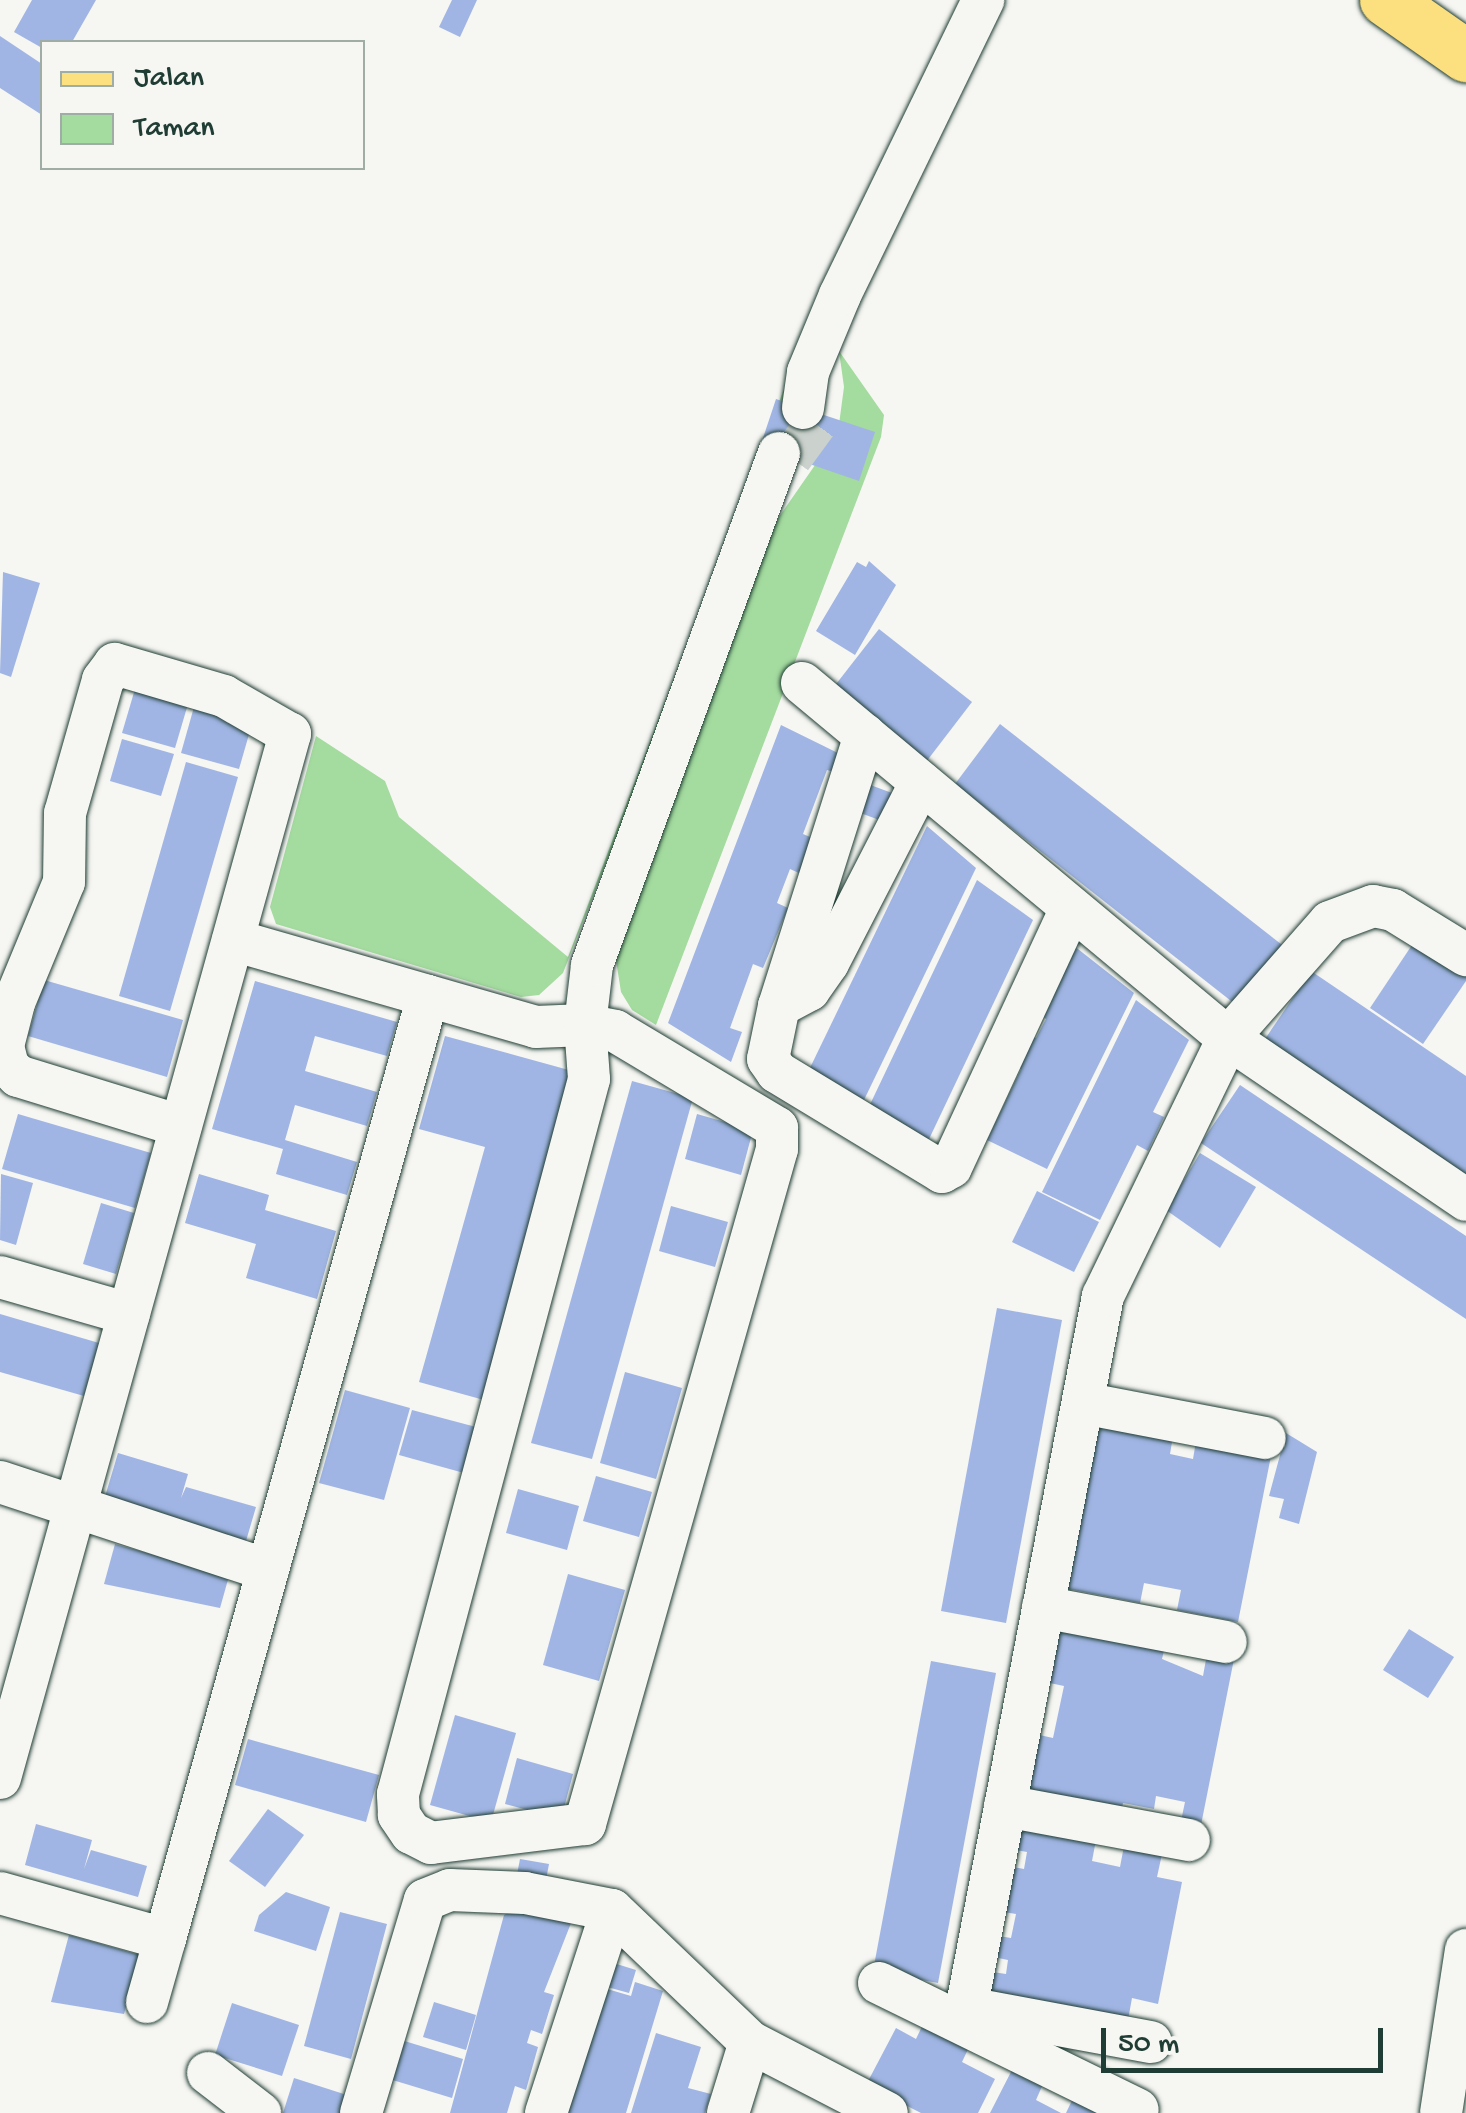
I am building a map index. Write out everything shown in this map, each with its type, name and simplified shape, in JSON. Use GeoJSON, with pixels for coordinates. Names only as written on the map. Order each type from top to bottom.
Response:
{"type":"FeatureCollection","features":[{"type":"Feature","properties":{"kind":"main road"},"geometry":{"type":"LineString","coordinates":[[1386,0],[1466,56]]}},
{"type":"Feature","properties":{"kind":"street"},"geometry":{"type":"LineString","coordinates":[[813,411],[826,389],[818,347],[983,0]]}},
{"type":"Feature","properties":{"kind":"street"},"geometry":{"type":"LineString","coordinates":[[233,940],[536,1027],[585,1025],[641,1042],[767,1118],[777,1128],[777,1149],[592,1814],[576,1828],[431,1842],[411,1833],[399,1815],[398,1794],[590,1079],[585,1025],[592,965],[762,499],[785,456]]}},
{"type":"Feature","properties":{"kind":"street"},"geometry":{"type":"LineString","coordinates":[[0,1778],[11,1698],[76,1504],[290,734],[224,696],[115,664],[103,680],[64,813],[64,882],[14,1002],[3,1046],[8,1066],[18,1076],[181,1126]]}},
{"type":"Feature","properties":{"kind":"street"},"geometry":{"type":"LineString","coordinates":[[802,683],[1228,1038],[1466,1200]]}},
{"type":"Feature","properties":{"kind":"street"},"geometry":{"type":"LineString","coordinates":[[865,735],[779,1006],[768,1059],[777,1072],[942,1172],[951,1167],[1071,908]]}},
{"type":"Feature","properties":{"kind":"street"},"geometry":{"type":"LineString","coordinates":[[779,1006],[808,990],[828,963],[921,782]]}},
{"type":"Feature","properties":{"kind":"street"},"geometry":{"type":"LineString","coordinates":[[965,2015],[1103,1296],[1228,1038],[1330,922],[1352,911],[1392,910],[1466,954]]}},
{"type":"Feature","properties":{"kind":"street"},"geometry":{"type":"LineString","coordinates":[[147,2002],[428,996]]}},
{"type":"Feature","properties":{"kind":"street"},"geometry":{"type":"LineString","coordinates":[[0,1277],[129,1314]]}},
{"type":"Feature","properties":{"kind":"street"},"geometry":{"type":"LineString","coordinates":[[1083,1403],[1265,1438]]}},
{"type":"Feature","properties":{"kind":"street"},"geometry":{"type":"LineString","coordinates":[[0,1482],[268,1570]]}},
{"type":"Feature","properties":{"kind":"street"},"geometry":{"type":"LineString","coordinates":[[1043,1607],[1226,1642]]}},
{"type":"Feature","properties":{"kind":"street"},"geometry":{"type":"LineString","coordinates":[[1005,1806],[1189,1840]]}},
{"type":"Feature","properties":{"kind":"street"},"geometry":{"type":"LineString","coordinates":[[0,1893],[165,1939]]}},
{"type":"Feature","properties":{"kind":"street"},"geometry":{"type":"LineString","coordinates":[[361,2113],[425,1900],[433,1893],[525,1893],[612,1910],[750,2042],[887,2113]]}},
{"type":"Feature","properties":{"kind":"street"},"geometry":{"type":"LineString","coordinates":[[546,2113],[612,1910]]}},
{"type":"Feature","properties":{"kind":"street"},"geometry":{"type":"LineString","coordinates":[[1441,2113],[1466,1950]]}},
{"type":"Feature","properties":{"kind":"street"},"geometry":{"type":"LineString","coordinates":[[879,1983],[965,2015],[1138,2110]]}},
{"type":"Feature","properties":{"kind":"street"},"geometry":{"type":"LineString","coordinates":[[965,2015],[1150,2042]]}},
{"type":"Feature","properties":{"kind":"street"},"geometry":{"type":"LineString","coordinates":[[728,2113],[750,2042]]}},
{"type":"Feature","properties":{"kind":"street"},"geometry":{"type":"LineString","coordinates":[[208,2073],[260,2113]]}},
{"type":"Feature","properties":{"kind":"green space"},"geometry":{"type":"Polygon","coordinates":[[[830,268],[783,395],[782,414],[563,973],[539,995],[521,997],[276,924],[270,907],[316,736],[385,781],[399,817],[568,957],[830,268]]]}},
{"type":"Feature","properties":{"kind":"green space"},"geometry":{"type":"Polygon","coordinates":[[[839,351],[884,415],[881,437],[656,1025],[632,1010],[621,992],[615,954],[772,527],[838,432],[844,387],[839,351]]]}},
{"type":"Feature","properties":{"kind":"building"},"geometry":{"type":"Polygon","coordinates":[[[32,0],[96,0],[73,40],[40,40],[40,47],[14,32],[32,0]]]}},
{"type":"Feature","properties":{"kind":"building"},"geometry":{"type":"Polygon","coordinates":[[[452,0],[477,0],[460,37],[439,27],[452,0]]]}},
{"type":"Feature","properties":{"kind":"building"},"geometry":{"type":"Polygon","coordinates":[[[0,36],[40,63],[40,114],[0,88],[0,36]]]}},
{"type":"Feature","properties":{"kind":"building"},"geometry":{"type":"Polygon","coordinates":[[[776,399],[875,432],[859,481],[760,447],[776,399]]]}},
{"type":"Feature","properties":{"kind":"building"},"geometry":{"type":"Polygon","coordinates":[[[869,561],[896,585],[855,655],[816,631],[857,562],[866,567],[869,561]]]}},
{"type":"Feature","properties":{"kind":"building"},"geometry":{"type":"Polygon","coordinates":[[[3,572],[40,583],[11,677],[0,673],[3,572]]]}},
{"type":"Feature","properties":{"kind":"building"},"geometry":{"type":"Polygon","coordinates":[[[879,629],[972,702],[926,762],[833,688],[879,629]]]}},
{"type":"Feature","properties":{"kind":"building"},"geometry":{"type":"Polygon","coordinates":[[[135,689],[188,704],[175,748],[122,733],[135,689]]]}},
{"type":"Feature","properties":{"kind":"building"},"geometry":{"type":"Polygon","coordinates":[[[194,707],[252,724],[239,769],[181,753],[194,707]]]}},
{"type":"Feature","properties":{"kind":"building"},"geometry":{"type":"Polygon","coordinates":[[[1000,724],[1286,948],[1240,1008],[955,784],[1000,724]]]}},
{"type":"Feature","properties":{"kind":"building"},"geometry":{"type":"Polygon","coordinates":[[[781,725],[844,756],[837,773],[827,770],[803,834],[815,839],[801,874],[790,869],[777,903],[788,908],[763,968],[753,964],[730,1028],[742,1032],[731,1062],[668,1023],[781,725]]]}},
{"type":"Feature","properties":{"kind":"building"},"geometry":{"type":"Polygon","coordinates":[[[122,739],[174,754],[161,796],[110,781],[122,739]]]}},
{"type":"Feature","properties":{"kind":"building"},"geometry":{"type":"Polygon","coordinates":[[[186,762],[238,777],[170,1011],[119,996],[186,762]]]}},
{"type":"Feature","properties":{"kind":"building"},"geometry":{"type":"Polygon","coordinates":[[[865,783],[892,793],[882,821],[855,811],[865,783]]]}},
{"type":"Feature","properties":{"kind":"building"},"geometry":{"type":"Polygon","coordinates":[[[927,826],[976,868],[864,1100],[808,1072],[927,826]]]}},
{"type":"Feature","properties":{"kind":"building"},"geometry":{"type":"Polygon","coordinates":[[[977,880],[1033,920],[921,1156],[865,1115],[977,880]]]}},
{"type":"Feature","properties":{"kind":"building"},"geometry":{"type":"Polygon","coordinates":[[[1418,936],[1466,969],[1466,981],[1423,1044],[1370,1008],[1418,936]]]}},
{"type":"Feature","properties":{"kind":"building"},"geometry":{"type":"Polygon","coordinates":[[[1069,942],[1134,993],[1047,1169],[987,1140],[1021,1069],[1012,1064],[1026,1033],[1036,1038],[1046,1019],[1035,1012],[1069,942]]]}},
{"type":"Feature","properties":{"kind":"building"},"geometry":{"type":"Polygon","coordinates":[[[1311,971],[1466,1076],[1466,1176],[1265,1039],[1311,971]]]}},
{"type":"Feature","properties":{"kind":"building"},"geometry":{"type":"Polygon","coordinates":[[[44,980],[183,1020],[167,1077],[28,1036],[44,980]]]}},
{"type":"Feature","properties":{"kind":"building"},"geometry":{"type":"Polygon","coordinates":[[[255,981],[397,1022],[387,1056],[315,1036],[305,1071],[377,1092],[367,1126],[295,1105],[285,1140],[357,1162],[347,1195],[276,1174],[283,1149],[212,1129],[255,981]]]}},
{"type":"Feature","properties":{"kind":"building"},"geometry":{"type":"Polygon","coordinates":[[[1136,1000],[1189,1040],[1153,1112],[1164,1117],[1148,1151],[1137,1145],[1100,1220],[1042,1192],[1136,1000]]]}},
{"type":"Feature","properties":{"kind":"building"},"geometry":{"type":"Polygon","coordinates":[[[445,1036],[576,1072],[484,1400],[419,1382],[485,1147],[419,1129],[445,1036]]]}},
{"type":"Feature","properties":{"kind":"building"},"geometry":{"type":"Polygon","coordinates":[[[632,1081],[693,1098],[592,1459],[531,1443],[632,1081]]]}},
{"type":"Feature","properties":{"kind":"building"},"geometry":{"type":"Polygon","coordinates":[[[1240,1085],[1466,1236],[1466,1319],[1201,1143],[1240,1085]]]}},
{"type":"Feature","properties":{"kind":"building"},"geometry":{"type":"Polygon","coordinates":[[[18,1114],[151,1153],[135,1208],[2,1169],[18,1114]]]}},
{"type":"Feature","properties":{"kind":"building"},"geometry":{"type":"Polygon","coordinates":[[[697,1114],[753,1130],[741,1175],[685,1159],[697,1114]]]}},
{"type":"Feature","properties":{"kind":"building"},"geometry":{"type":"Polygon","coordinates":[[[1200,1153],[1256,1187],[1220,1248],[1166,1210],[1200,1153]]]}},
{"type":"Feature","properties":{"kind":"building"},"geometry":{"type":"Polygon","coordinates":[[[1,1174],[33,1183],[16,1245],[0,1240],[1,1174]]]}},
{"type":"Feature","properties":{"kind":"building"},"geometry":{"type":"Polygon","coordinates":[[[199,1174],[269,1195],[265,1210],[336,1231],[317,1299],[246,1278],[256,1244],[185,1223],[199,1174]]]}},
{"type":"Feature","properties":{"kind":"building"},"geometry":{"type":"Polygon","coordinates":[[[1037,1191],[1099,1222],[1074,1272],[1012,1242],[1037,1191]]]}},
{"type":"Feature","properties":{"kind":"building"},"geometry":{"type":"Polygon","coordinates":[[[101,1203],[134,1213],[116,1274],[83,1264],[101,1203]]]}},
{"type":"Feature","properties":{"kind":"building"},"geometry":{"type":"Polygon","coordinates":[[[671,1206],[728,1222],[715,1267],[659,1251],[671,1206]]]}},
{"type":"Feature","properties":{"kind":"building"},"geometry":{"type":"Polygon","coordinates":[[[997,1308],[1062,1320],[1006,1623],[941,1611],[997,1308]]]}},
{"type":"Feature","properties":{"kind":"building"},"geometry":{"type":"Polygon","coordinates":[[[0,1314],[99,1343],[84,1396],[0,1372],[0,1314]]]}},
{"type":"Feature","properties":{"kind":"building"},"geometry":{"type":"Polygon","coordinates":[[[625,1372],[682,1388],[656,1479],[600,1463],[625,1372]]]}},
{"type":"Feature","properties":{"kind":"building"},"geometry":{"type":"Polygon","coordinates":[[[345,1390],[410,1408],[384,1500],[319,1483],[345,1390]]]}},
{"type":"Feature","properties":{"kind":"building"},"geometry":{"type":"Polygon","coordinates":[[[412,1410],[476,1427],[464,1473],[399,1455],[412,1410]]]}},
{"type":"Feature","properties":{"kind":"building"},"geometry":{"type":"Polygon","coordinates":[[[1096,1421],[1173,1436],[1170,1454],[1193,1459],[1196,1441],[1271,1456],[1238,1622],[1177,1610],[1181,1590],[1144,1583],[1140,1603],[1063,1588],[1096,1421]]]}},
{"type":"Feature","properties":{"kind":"building"},"geometry":{"type":"Polygon","coordinates":[[[1286,1433],[1317,1452],[1299,1524],[1279,1518],[1284,1499],[1269,1496],[1286,1433]]]}},
{"type":"Feature","properties":{"kind":"building"},"geometry":{"type":"Polygon","coordinates":[[[118,1453],[188,1474],[181,1498],[186,1487],[256,1507],[246,1541],[104,1500],[118,1453]]]}},
{"type":"Feature","properties":{"kind":"building"},"geometry":{"type":"Polygon","coordinates":[[[596,1476],[652,1492],[639,1537],[583,1521],[596,1476]]]}},
{"type":"Feature","properties":{"kind":"building"},"geometry":{"type":"Polygon","coordinates":[[[518,1489],[579,1506],[567,1550],[506,1533],[518,1489]]]}},
{"type":"Feature","properties":{"kind":"building"},"geometry":{"type":"Polygon","coordinates":[[[115,1544],[229,1576],[220,1608],[104,1584],[115,1544]]]}},
{"type":"Feature","properties":{"kind":"building"},"geometry":{"type":"Polygon","coordinates":[[[568,1574],[625,1590],[599,1681],[543,1665],[568,1574]]]}},
{"type":"Feature","properties":{"kind":"building"},"geometry":{"type":"Polygon","coordinates":[[[1057,1624],[1165,1646],[1162,1659],[1203,1676],[1207,1654],[1234,1659],[1201,1825],[1181,1821],[1185,1802],[1156,1796],[1154,1809],[1123,1803],[1122,1809],[1024,1790],[1035,1734],[1053,1738],[1064,1686],[1045,1682],[1057,1624]]]}},
{"type":"Feature","properties":{"kind":"building"},"geometry":{"type":"Polygon","coordinates":[[[1409,1629],[1454,1657],[1428,1698],[1383,1670],[1409,1629]]]}},
{"type":"Feature","properties":{"kind":"building"},"geometry":{"type":"Polygon","coordinates":[[[931,1661],[996,1673],[938,1983],[873,1971],[931,1661]]]}},
{"type":"Feature","properties":{"kind":"building"},"geometry":{"type":"Polygon","coordinates":[[[455,1715],[516,1733],[491,1822],[430,1805],[455,1715]]]}},
{"type":"Feature","properties":{"kind":"building"},"geometry":{"type":"Polygon","coordinates":[[[248,1739],[379,1775],[366,1822],[235,1785],[248,1739]]]}},
{"type":"Feature","properties":{"kind":"building"},"geometry":{"type":"Polygon","coordinates":[[[517,1758],[573,1774],[561,1819],[505,1804],[517,1758]]]}},
{"type":"Feature","properties":{"kind":"building"},"geometry":{"type":"Polygon","coordinates":[[[268,1809],[304,1835],[265,1887],[229,1861],[268,1809]]]}},
{"type":"Feature","properties":{"kind":"building"},"geometry":{"type":"Polygon","coordinates":[[[36,1824],[92,1840],[84,1869],[91,1850],[147,1866],[138,1897],[25,1865],[36,1824]]]}},
{"type":"Feature","properties":{"kind":"building"},"geometry":{"type":"Polygon","coordinates":[[[1015,1825],[1096,1840],[1092,1861],[1120,1867],[1124,1846],[1162,1854],[1157,1877],[1182,1882],[1158,2004],[1132,1998],[1128,2020],[982,1991],[986,1971],[1006,1974],[1008,1960],[989,1956],[993,1935],[1011,1938],[1016,1914],[998,1911],[1007,1866],[1024,1869],[1027,1852],[1011,1849],[1015,1825]]]}},
{"type":"Feature","properties":{"kind":"building"},"geometry":{"type":"Polygon","coordinates":[[[520,1859],[549,1864],[544,1890],[515,1885],[520,1859]]]}},
{"type":"Feature","properties":{"kind":"building"},"geometry":{"type":"Polygon","coordinates":[[[286,1892],[330,1907],[316,1951],[254,1931],[259,1915],[286,1892]]]}},
{"type":"Feature","properties":{"kind":"building"},"geometry":{"type":"Polygon","coordinates":[[[524,1903],[573,1918],[544,1992],[554,1995],[542,2034],[531,2030],[527,2043],[538,2047],[526,2090],[515,2086],[507,2113],[450,2113],[504,1915],[524,1903]]]}},
{"type":"Feature","properties":{"kind":"building"},"geometry":{"type":"Polygon","coordinates":[[[340,1912],[387,1924],[351,2059],[304,2046],[340,1912]]]}},
{"type":"Feature","properties":{"kind":"building"},"geometry":{"type":"Polygon","coordinates":[[[69,1935],[140,1955],[124,2014],[51,2002],[69,1935]]]}},
{"type":"Feature","properties":{"kind":"building"},"geometry":{"type":"Polygon","coordinates":[[[607,1961],[636,1970],[629,1993],[600,1985],[607,1961]]]}},
{"type":"Feature","properties":{"kind":"building"},"geometry":{"type":"Polygon","coordinates":[[[635,1982],[663,1991],[626,2113],[559,2113],[597,1986],[631,1996],[635,1982]]]}},
{"type":"Feature","properties":{"kind":"building"},"geometry":{"type":"Polygon","coordinates":[[[434,2002],[476,2015],[466,2050],[423,2037],[434,2002]]]}},
{"type":"Feature","properties":{"kind":"building"},"geometry":{"type":"Polygon","coordinates":[[[232,2003],[299,2025],[282,2076],[215,2055],[232,2003]]]}},
{"type":"Feature","properties":{"kind":"building"},"geometry":{"type":"Polygon","coordinates":[[[926,2018],[971,2043],[962,2062],[995,2079],[978,2113],[921,2113],[866,2085],[896,2028],[916,2039],[926,2018]]]}},
{"type":"Feature","properties":{"kind":"building"},"geometry":{"type":"Polygon","coordinates":[[[656,2033],[701,2047],[688,2088],[711,2094],[705,2113],[631,2113],[656,2033]]]}},
{"type":"Feature","properties":{"kind":"building"},"geometry":{"type":"Polygon","coordinates":[[[398,2039],[463,2059],[452,2098],[386,2078],[398,2039]]]}},
{"type":"Feature","properties":{"kind":"building"},"geometry":{"type":"Polygon","coordinates":[[[1013,2068],[1043,2084],[1036,2100],[1061,2113],[990,2113],[1013,2068]]]}},
{"type":"Feature","properties":{"kind":"building"},"geometry":{"type":"Polygon","coordinates":[[[294,2078],[350,2096],[346,2113],[283,2113],[294,2078]]]}},
{"type":"Feature","properties":{"kind":"building"},"geometry":{"type":"Polygon","coordinates":[[[1076,2092],[1116,2113],[1066,2113],[1076,2092]]]}},
{"type":"Feature","properties":{"kind":"tunnel"},"geometry":{"type":"LineString","coordinates":[[791,458],[823,414]]}}]}
